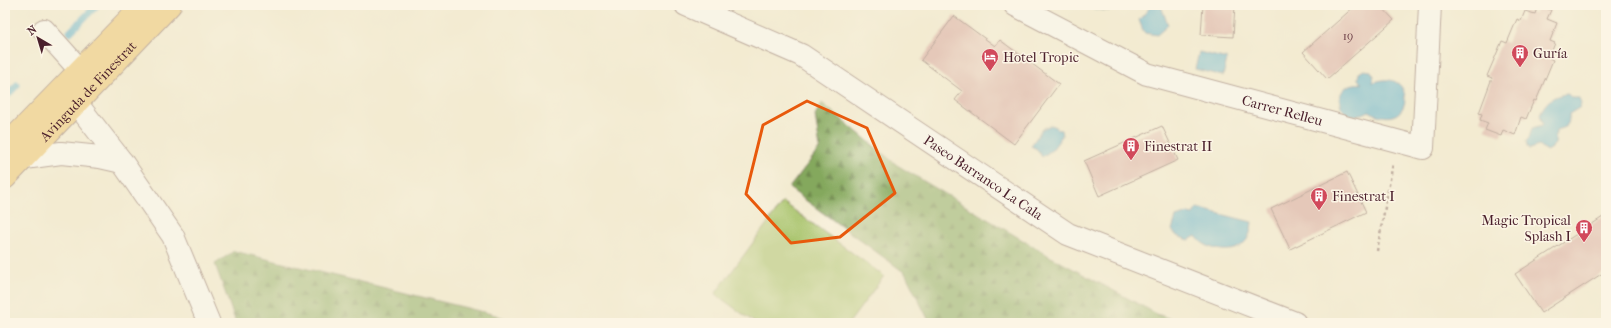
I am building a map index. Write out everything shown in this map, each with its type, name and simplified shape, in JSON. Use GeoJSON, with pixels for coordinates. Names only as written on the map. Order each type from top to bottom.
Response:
{"type":"FeatureCollection","features":[{"type":"Feature","properties":{"kind":"main road","name":"Avinguda de Finestrat"},"geometry":{"type":"LineString","coordinates":[[5,147],[79,69],[143,5]]}},
{"type":"Feature","properties":{"kind":"main road","name":"Avinguda de Finestrat"},"geometry":{"type":"LineString","coordinates":[[5,178],[170,5]]}},
{"type":"Feature","properties":{"kind":"street","name":"Paseo Barranco La Cala"},"geometry":{"type":"LineString","coordinates":[[686,5],[801,55],[1068,234],[1295,323]]}},
{"type":"Feature","properties":{"kind":"street","name":"Carrer Relleu"},"geometry":{"type":"LineString","coordinates":[[1015,5],[1147,74],[1423,148],[1430,5]]}},
{"type":"Feature","properties":{"kind":"street"},"geometry":{"type":"LineString","coordinates":[[44,30],[79,69]]}},
{"type":"Feature","properties":{"kind":"street"},"geometry":{"type":"LineString","coordinates":[[77,104],[122,162],[172,236],[209,323]]}},
{"type":"Feature","properties":{"kind":"street"},"geometry":{"type":"LineString","coordinates":[[25,158],[61,153],[100,157],[122,162]]}},
{"type":"Feature","properties":{"kind":"path"},"geometry":{"type":"LineString","coordinates":[[1377,251],[1397,141]]}},
{"type":"Feature","properties":{"kind":"highlighted area"},"geometry":{"type":"Polygon","coordinates":[[[807,101],[867,128],[895,193],[840,237],[791,243],[746,194],[763,125],[807,101]]]}},
{"type":"Feature","properties":{"kind":"green space"},"geometry":{"type":"Polygon","coordinates":[[[822,103],[897,165],[1051,257],[1157,314],[1182,323],[930,323],[905,273],[789,188],[820,148],[815,115],[822,103]]]}},
{"type":"Feature","properties":{"kind":"green space"},"geometry":{"type":"Polygon","coordinates":[[[783,202],[884,276],[849,323],[755,323],[715,294],[783,202]]]}},
{"type":"Feature","properties":{"kind":"green space"},"geometry":{"type":"Polygon","coordinates":[[[234,251],[496,315],[517,323],[236,323],[215,264],[234,251]]]}},
{"type":"Feature","properties":{"kind":"water"},"geometry":{"type":"Polygon","coordinates":[[[1081,5],[1116,5],[1110,11],[1081,7],[1081,5]]]}},
{"type":"Feature","properties":{"kind":"water"},"geometry":{"type":"Polygon","coordinates":[[[1151,6],[1161,6],[1168,25],[1157,35],[1144,33],[1139,20],[1151,6]]]}},
{"type":"Feature","properties":{"kind":"water"},"geometry":{"type":"Polygon","coordinates":[[[1199,52],[1227,59],[1223,76],[1195,69],[1199,52]]]}},
{"type":"Feature","properties":{"kind":"water"},"geometry":{"type":"Polygon","coordinates":[[[1364,70],[1371,71],[1374,76],[1372,83],[1387,80],[1397,83],[1403,90],[1405,100],[1402,109],[1395,115],[1384,116],[1369,111],[1358,115],[1349,114],[1343,110],[1340,103],[1340,96],[1344,89],[1351,85],[1362,84],[1358,79],[1359,73],[1364,70]]]}},
{"type":"Feature","properties":{"kind":"water"},"geometry":{"type":"Polygon","coordinates":[[[1568,94],[1571,98],[1579,98],[1581,104],[1579,108],[1569,114],[1568,124],[1556,130],[1555,144],[1548,151],[1539,146],[1529,149],[1526,141],[1529,138],[1532,128],[1543,125],[1540,114],[1545,106],[1554,97],[1568,94]]]}},
{"type":"Feature","properties":{"kind":"water"},"geometry":{"type":"Polygon","coordinates":[[[1051,125],[1061,130],[1062,136],[1052,150],[1042,157],[1037,149],[1031,146],[1042,129],[1051,125]]]}},
{"type":"Feature","properties":{"kind":"water"},"geometry":{"type":"Polygon","coordinates":[[[1197,208],[1252,222],[1249,237],[1238,248],[1225,250],[1211,247],[1200,241],[1196,236],[1189,240],[1177,236],[1172,230],[1176,217],[1188,213],[1193,214],[1197,208]]]}},
{"type":"Feature","properties":{"kind":"building"},"geometry":{"type":"Polygon","coordinates":[[[1203,5],[1235,5],[1233,37],[1201,35],[1203,5]]]}},
{"type":"Feature","properties":{"kind":"building"},"geometry":{"type":"Polygon","coordinates":[[[1356,5],[1380,5],[1394,20],[1327,79],[1303,52],[1356,5]]]}},
{"type":"Feature","properties":{"kind":"building","name":"Guría"},"geometry":{"type":"Polygon","coordinates":[[[1538,5],[1551,10],[1547,19],[1557,23],[1550,41],[1555,43],[1549,58],[1553,60],[1536,101],[1534,100],[1526,119],[1521,117],[1515,135],[1503,130],[1501,136],[1485,130],[1488,123],[1480,120],[1482,114],[1479,113],[1492,78],[1487,76],[1502,41],[1507,43],[1517,19],[1521,21],[1525,11],[1535,14],[1538,5]]]}},
{"type":"Feature","properties":{"kind":"building","name":"Hotel Tropic"},"geometry":{"type":"Polygon","coordinates":[[[954,16],[995,46],[1000,40],[1059,84],[1014,144],[955,100],[962,91],[921,60],[954,16]]]}},
{"type":"Feature","properties":{"kind":"building","name":"Finestrat II"},"geometry":{"type":"Polygon","coordinates":[[[1162,126],[1178,160],[1099,196],[1084,161],[1162,126]]]}},
{"type":"Feature","properties":{"kind":"building","name":"Finestrat I"},"geometry":{"type":"Polygon","coordinates":[[[1347,172],[1366,212],[1290,249],[1271,209],[1347,172]]]}},
{"type":"Feature","properties":{"kind":"building","name":"Magic Tropical Splash I"},"geometry":{"type":"Polygon","coordinates":[[[1606,215],[1606,271],[1541,313],[1515,274],[1606,215]]]}},
{"type":"Feature","properties":{"kind":"waterway"},"geometry":{"type":"LineString","coordinates":[[70,32],[97,5]]}},
{"type":"Feature","properties":{"kind":"waterway"},"geometry":{"type":"LineString","coordinates":[[5,98],[17,85]]}},
{"type":"Feature","properties":{"kind":"place","name":"Guría"},"geometry":{"type":"Point","coordinates":[1520,68]}},
{"type":"Feature","properties":{"kind":"place","name":"Hotel Tropic"},"geometry":{"type":"Point","coordinates":[990,72]}},
{"type":"Feature","properties":{"kind":"place","name":"Finestrat II"},"geometry":{"type":"Point","coordinates":[1131,161]}},
{"type":"Feature","properties":{"kind":"place","name":"Finestrat I"},"geometry":{"type":"Point","coordinates":[1319,211]}},
{"type":"Feature","properties":{"kind":"place","name":"Magic Tropical Splash I"},"geometry":{"type":"Point","coordinates":[1584,243]}}]}
